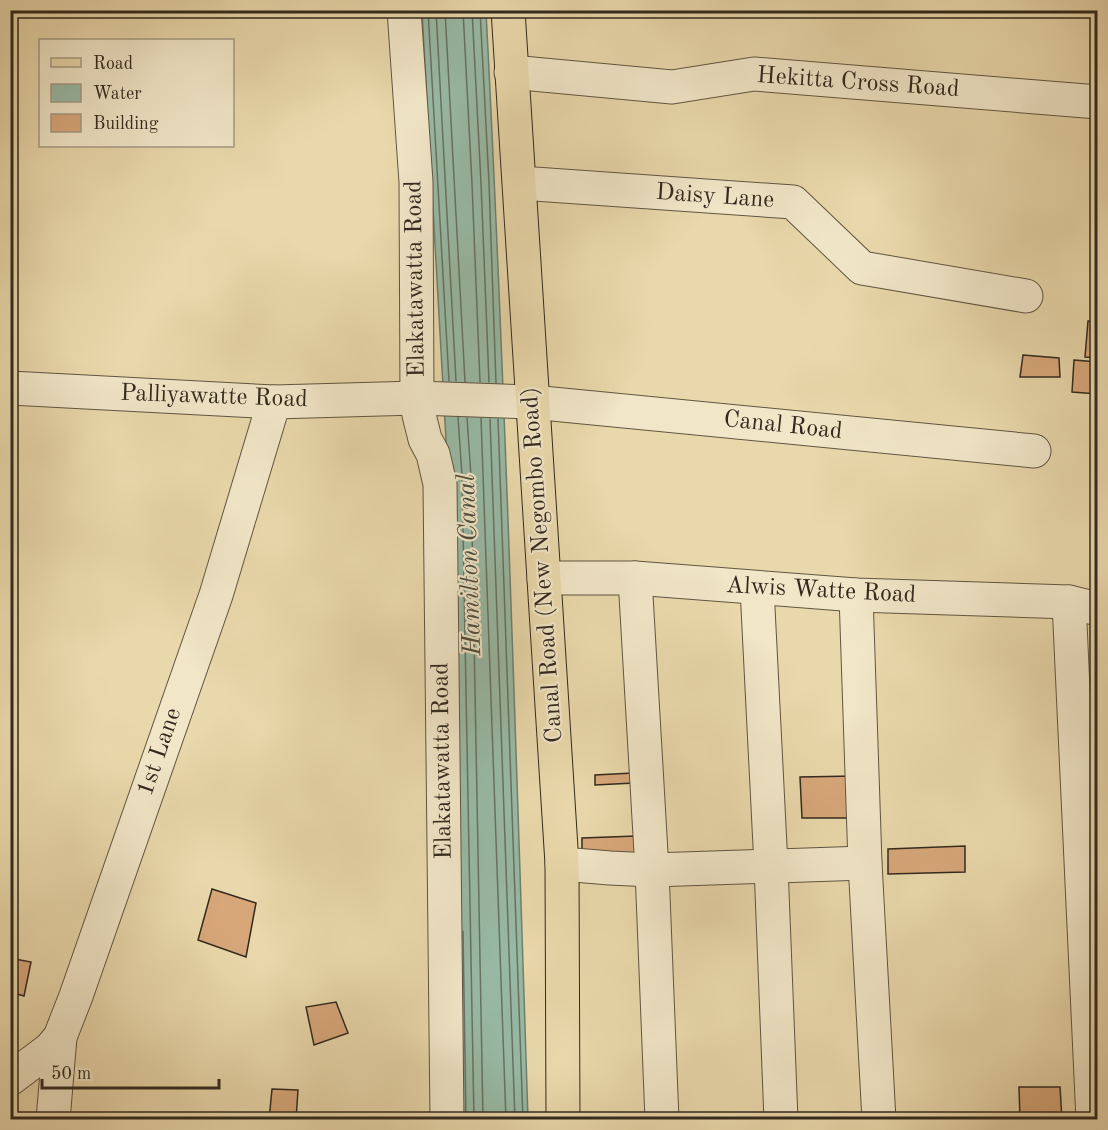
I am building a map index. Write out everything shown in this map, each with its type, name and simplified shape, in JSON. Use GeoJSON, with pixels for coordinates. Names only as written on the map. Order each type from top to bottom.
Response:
{"type":"FeatureCollection","features":[{"type":"Feature","properties":{"kind":"main road","name":"Canal Road (New Negombo Road)"},"geometry":{"type":"LineString","coordinates":[[508,10],[562,864],[563,1119]]}},
{"type":"Feature","properties":{"kind":"street","name":"Elakatawatta Road"},"geometry":{"type":"LineString","coordinates":[[404,10],[416,182],[417,398],[425,438],[433,454],[440,484],[447,1119]]}},
{"type":"Feature","properties":{"kind":"street","name":"Hekitta Cross Road"},"geometry":{"type":"LineString","coordinates":[[511,72],[672,87],[754,74],[1098,102]]}},
{"type":"Feature","properties":{"kind":"street","name":"Daisy Lane"},"geometry":{"type":"LineString","coordinates":[[520,183],[793,202],[862,268],[1026,296]]}},
{"type":"Feature","properties":{"kind":"street","name":"Palliyawatte Road"},"geometry":{"type":"LineString","coordinates":[[10,388],[274,402],[417,398],[532,402]]}},
{"type":"Feature","properties":{"kind":"street","name":"1st Lane"},"geometry":{"type":"LineString","coordinates":[[52,1119],[36,1052],[76,996],[216,594],[274,402]]}},
{"type":"Feature","properties":{"kind":"street","name":"Canal Road"},"geometry":{"type":"LineString","coordinates":[[532,402],[1034,451]]}},
{"type":"Feature","properties":{"kind":"street","name":"Alwis Watte Road"},"geometry":{"type":"LineString","coordinates":[[544,578],[635,578],[856,595],[1083,606]]}},
{"type":"Feature","properties":{"kind":"street"},"geometry":{"type":"LineString","coordinates":[[635,578],[652,870],[662,1119]]}},
{"type":"Feature","properties":{"kind":"street"},"geometry":{"type":"LineString","coordinates":[[757,588],[781,1119]]}},
{"type":"Feature","properties":{"kind":"street"},"geometry":{"type":"LineString","coordinates":[[856,595],[865,863],[879,1119]]}},
{"type":"Feature","properties":{"kind":"street"},"geometry":{"type":"LineString","coordinates":[[1083,606],[1093,1119]]}},
{"type":"Feature","properties":{"kind":"street"},"geometry":{"type":"LineString","coordinates":[[562,864],[652,870],[865,863]]}},
{"type":"Feature","properties":{"kind":"street"},"geometry":{"type":"LineString","coordinates":[[10,1079],[36,1052]]}},
{"type":"Feature","properties":{"kind":"water","name":"Hamilton Canal"},"geometry":{"type":"Polygon","coordinates":[[[422,11],[486,11],[504,426],[528,1119],[461,1119],[448,476],[422,11]]]}},
{"type":"Feature","properties":{"kind":"building"},"geometry":{"type":"Polygon","coordinates":[[[1088,321],[1098,321],[1098,358],[1085,357],[1088,321]]]}},
{"type":"Feature","properties":{"kind":"building"},"geometry":{"type":"Polygon","coordinates":[[[1023,355],[1059,358],[1060,377],[1020,377],[1023,355]]]}},
{"type":"Feature","properties":{"kind":"building"},"geometry":{"type":"Polygon","coordinates":[[[1074,360],[1098,362],[1098,394],[1072,392],[1074,360]]]}},
{"type":"Feature","properties":{"kind":"building"},"geometry":{"type":"Polygon","coordinates":[[[633,773],[634,783],[595,785],[595,775],[633,773]]]}},
{"type":"Feature","properties":{"kind":"building"},"geometry":{"type":"Polygon","coordinates":[[[854,776],[858,818],[802,818],[800,777],[854,776]]]}},
{"type":"Feature","properties":{"kind":"building"},"geometry":{"type":"Polygon","coordinates":[[[636,836],[638,853],[582,854],[582,838],[636,836]]]}},
{"type":"Feature","properties":{"kind":"building"},"geometry":{"type":"Polygon","coordinates":[[[965,846],[965,872],[888,874],[888,849],[965,846]]]}},
{"type":"Feature","properties":{"kind":"building"},"geometry":{"type":"Polygon","coordinates":[[[212,889],[256,903],[246,957],[198,940],[212,889]]]}},
{"type":"Feature","properties":{"kind":"building"},"geometry":{"type":"Polygon","coordinates":[[[10,958],[31,962],[24,996],[10,992],[10,958]]]}},
{"type":"Feature","properties":{"kind":"building"},"geometry":{"type":"Polygon","coordinates":[[[336,1002],[348,1033],[314,1045],[306,1007],[336,1002]]]}},
{"type":"Feature","properties":{"kind":"building"},"geometry":{"type":"Polygon","coordinates":[[[1019,1087],[1060,1087],[1062,1120],[1020,1120],[1019,1087]]]}},
{"type":"Feature","properties":{"kind":"building"},"geometry":{"type":"Polygon","coordinates":[[[272,1089],[298,1090],[296,1120],[269,1120],[272,1089]]]}}]}
